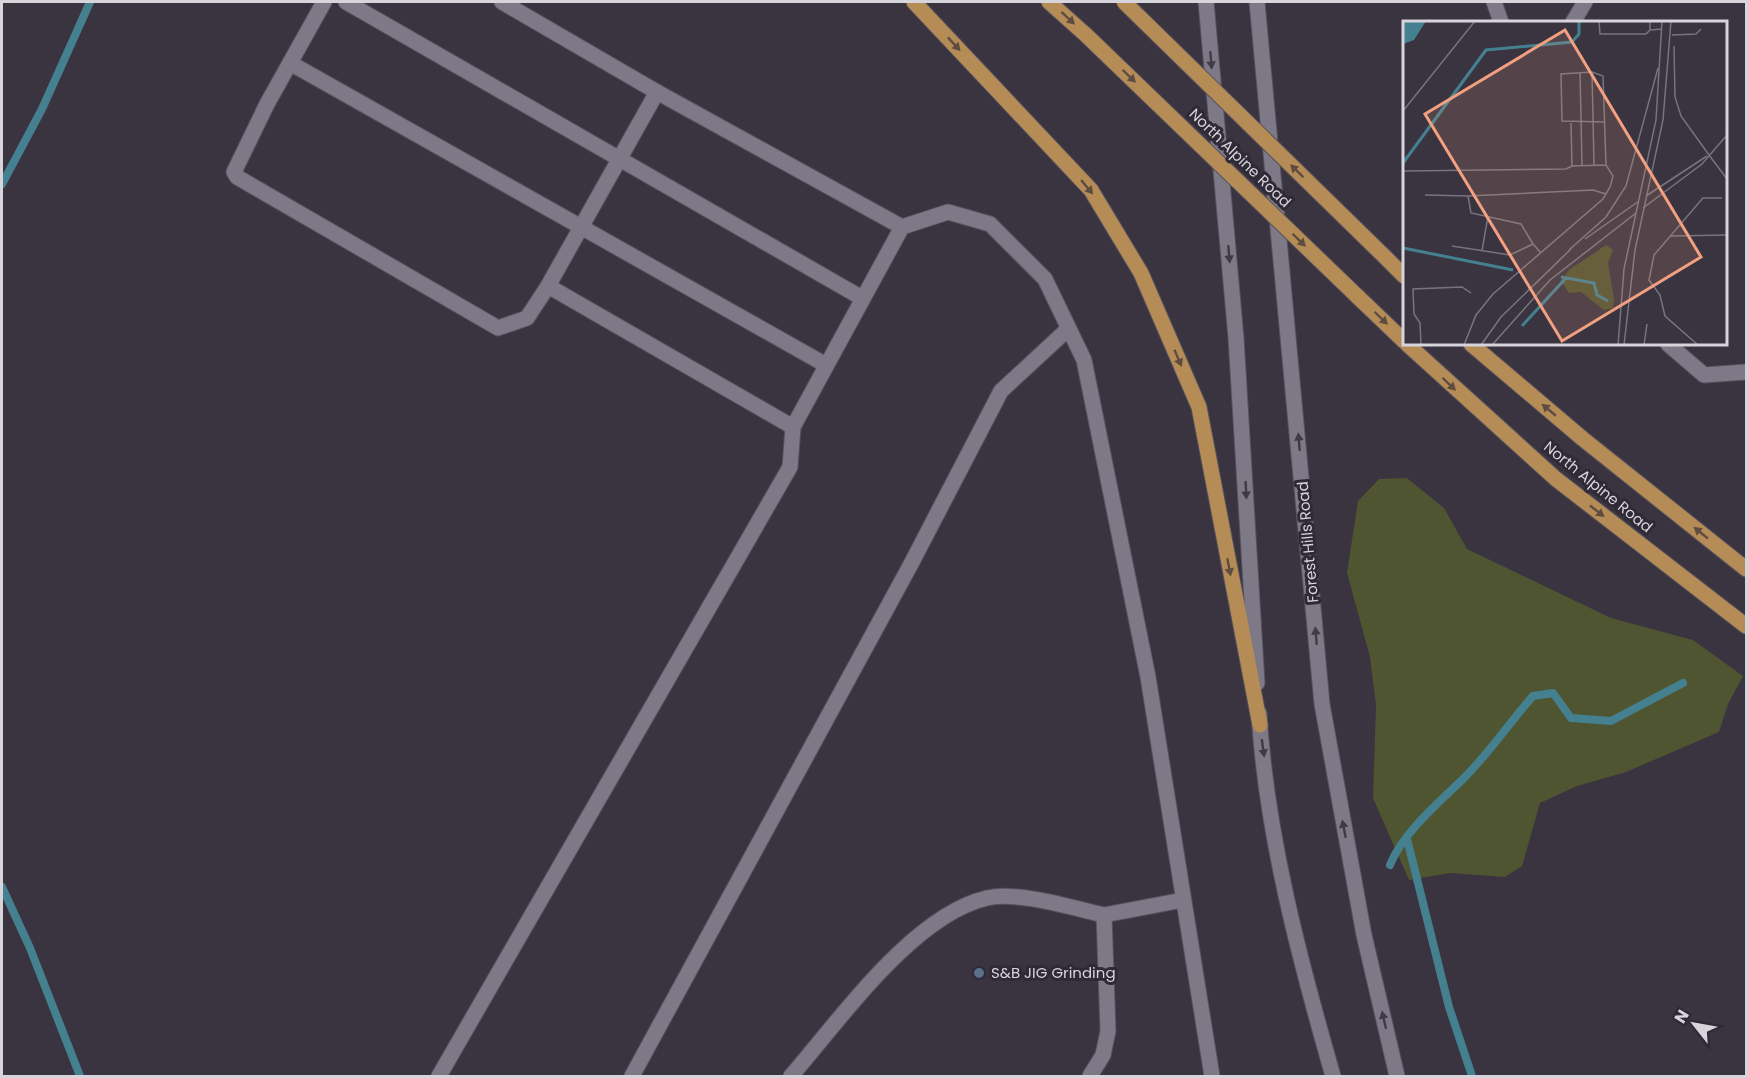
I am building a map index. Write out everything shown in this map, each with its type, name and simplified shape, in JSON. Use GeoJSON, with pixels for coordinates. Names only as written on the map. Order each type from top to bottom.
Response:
{"type":"FeatureCollection","features":[{"type":"Feature","properties":{"kind":"main road"},"geometry":{"type":"LineString","coordinates":[[914,2],[1091,190],[1141,273],[1199,407],[1260,725]]}},
{"type":"Feature","properties":{"kind":"main road","name":"North Alpine Road"},"geometry":{"type":"LineString","coordinates":[[1049,2],[1403,339]]}},
{"type":"Feature","properties":{"kind":"main road","name":"North Alpine Road"},"geometry":{"type":"LineString","coordinates":[[1124,2],[1403,275]]}},
{"type":"Feature","properties":{"kind":"main road","name":"North Alpine Road"},"geometry":{"type":"LineString","coordinates":[[1409,345],[1556,479],[1746,626]]}},
{"type":"Feature","properties":{"kind":"main road","name":"North Alpine Road"},"geometry":{"type":"LineString","coordinates":[[1472,345],[1583,439],[1746,569]]}},
{"type":"Feature","properties":{"kind":"street"},"geometry":{"type":"LineString","coordinates":[[324,2],[234,167],[237,177],[498,328],[526,318],[548,286],[657,92]]}},
{"type":"Feature","properties":{"kind":"street"},"geometry":{"type":"LineString","coordinates":[[346,2],[862,298]]}},
{"type":"Feature","properties":{"kind":"street"},"geometry":{"type":"LineString","coordinates":[[502,2],[657,92],[902,227]]}},
{"type":"Feature","properties":{"kind":"street"},"geometry":{"type":"LineString","coordinates":[[1206,2],[1236,338],[1260,725],[1274,828],[1304,974],[1333,1077]]}},
{"type":"Feature","properties":{"kind":"street","name":"Forest Hills Road"},"geometry":{"type":"LineString","coordinates":[[1257,2],[1322,704],[1364,935],[1397,1077]]}},
{"type":"Feature","properties":{"kind":"street"},"geometry":{"type":"LineString","coordinates":[[1494,2],[1501,21]]}},
{"type":"Feature","properties":{"kind":"street"},"geometry":{"type":"LineString","coordinates":[[1574,21],[1585,2]]}},
{"type":"Feature","properties":{"kind":"street"},"geometry":{"type":"LineString","coordinates":[[290,63],[826,364]]}},
{"type":"Feature","properties":{"kind":"street"},"geometry":{"type":"LineString","coordinates":[[439,1077],[790,467],[793,427],[902,227],[948,212],[990,224],[1045,279],[1084,360],[1148,677],[1212,1077]]}},
{"type":"Feature","properties":{"kind":"street"},"geometry":{"type":"LineString","coordinates":[[548,286],[793,427]]}},
{"type":"Feature","properties":{"kind":"street"},"geometry":{"type":"LineString","coordinates":[[632,1077],[911,564],[1001,391],[1068,329]]}},
{"type":"Feature","properties":{"kind":"street"},"geometry":{"type":"LineString","coordinates":[[1669,345],[1704,375],[1746,372]]}},
{"type":"Feature","properties":{"kind":"street"},"geometry":{"type":"LineString","coordinates":[[796,1075],[903,947],[949,912],[988,898],[1018,898],[1104,915],[1183,900]]}},
{"type":"Feature","properties":{"kind":"street"},"geometry":{"type":"LineString","coordinates":[[1090,1077],[1103,1055],[1108,1031],[1104,915]]}},
{"type":"Feature","properties":{"kind":"green space"},"geometry":{"type":"Polygon","coordinates":[[[1407,478],[1444,508],[1467,549],[1611,618],[1693,640],[1743,676],[1728,704],[1719,732],[1626,772],[1577,786],[1540,803],[1522,866],[1505,877],[1450,873],[1409,880],[1373,798],[1376,705],[1370,657],[1347,573],[1358,501],[1379,479],[1407,478]]]}},
{"type":"Feature","properties":{"kind":"waterway"},"geometry":{"type":"LineString","coordinates":[[2,184],[42,109],[90,2]]}},
{"type":"Feature","properties":{"kind":"waterway"},"geometry":{"type":"LineString","coordinates":[[1390,865],[1411,831],[1471,771],[1533,696],[1553,693],[1571,718],[1611,721],[1683,683]]}},
{"type":"Feature","properties":{"kind":"waterway"},"geometry":{"type":"LineString","coordinates":[[1407,839],[1449,1007],[1472,1076]]}},
{"type":"Feature","properties":{"kind":"waterway"},"geometry":{"type":"LineString","coordinates":[[2,887],[30,948],[80,1076]]}},
{"type":"Feature","properties":{"kind":"place","name":"S&B JIG Grinding"},"geometry":{"type":"Point","coordinates":[979,973]}}]}
